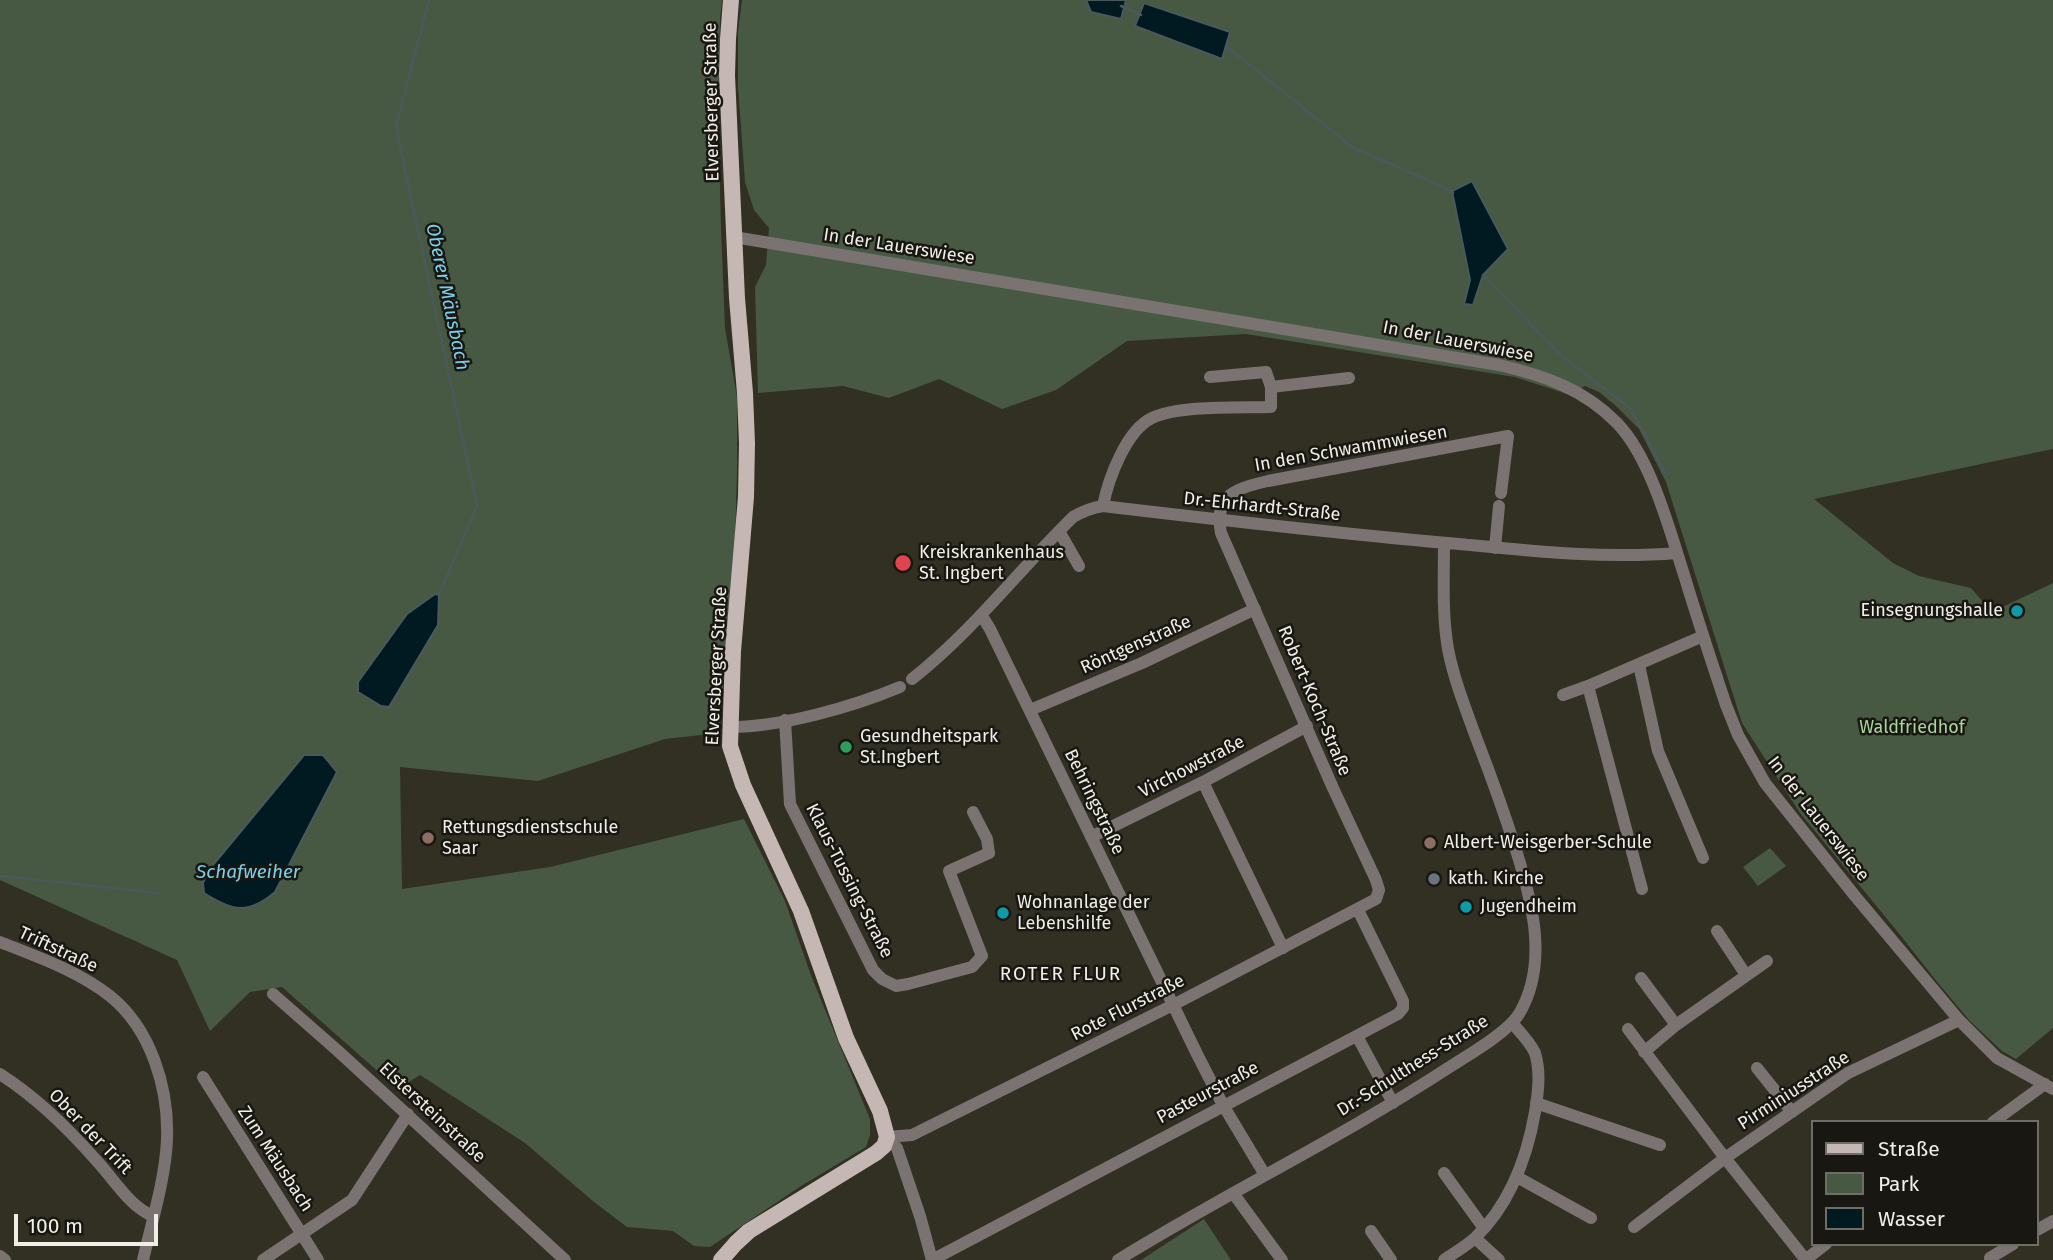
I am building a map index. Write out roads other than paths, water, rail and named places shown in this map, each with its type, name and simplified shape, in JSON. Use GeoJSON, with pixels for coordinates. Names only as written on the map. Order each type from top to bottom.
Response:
{"type":"FeatureCollection","features":[{"type":"Feature","properties":{"kind":"main road","name":"Elversberger Straße"},"geometry":{"type":"LineString","coordinates":[[731,0],[727,75],[737,298],[747,443],[746,497],[733,651],[730,727],[733,757],[743,785],[801,911],[818,965],[846,1038],[880,1111],[887,1137]]}},
{"type":"Feature","properties":{"kind":"main road"},"geometry":{"type":"LineString","coordinates":[[721,1260],[749,1231],[876,1153],[884,1146],[887,1137]]}},
{"type":"Feature","properties":{"kind":"street","name":"In der Lauerswiese"},"geometry":{"type":"LineString","coordinates":[[734,237],[1499,365],[1569,387],[1619,425],[1641,459],[1665,517],[1738,736],[1765,783],[1959,1020],[1997,1058],[2049,1087]]}},
{"type":"Feature","properties":{"kind":"street"},"geometry":{"type":"LineString","coordinates":[[1103,506],[1117,459],[1145,421],[1162,415],[1200,409],[1271,407],[1271,387],[1266,372],[1210,377]]}},
{"type":"Feature","properties":{"kind":"street"},"geometry":{"type":"LineString","coordinates":[[1271,387],[1349,378]]}},
{"type":"Feature","properties":{"kind":"street","name":"In den Schwammwiesen"},"geometry":{"type":"LineString","coordinates":[[1220,520],[1225,499],[1234,491],[1249,485],[1508,436],[1495,548]]}},
{"type":"Feature","properties":{"kind":"street","name":"Dr.-Ehrhardt-Straße"},"geometry":{"type":"LineString","coordinates":[[912,679],[982,616],[1073,517],[1084,510],[1103,506],[1495,548],[1621,556],[1677,553]]}},
{"type":"Feature","properties":{"kind":"street","name":"Robert-Koch-Straße"},"geometry":{"type":"LineString","coordinates":[[1220,520],[1221,533],[1333,789],[1376,880],[1378,894]]}},
{"type":"Feature","properties":{"kind":"street"},"geometry":{"type":"LineString","coordinates":[[1059,531],[1079,566]]}},
{"type":"Feature","properties":{"kind":"street","name":"Dr.-Schulthess-Straße"},"geometry":{"type":"LineString","coordinates":[[1118,1260],[1393,1103],[1473,1052],[1512,1023],[1520,1012],[1534,973],[1536,954],[1533,917],[1517,852],[1452,667],[1444,626],[1444,543]]}},
{"type":"Feature","properties":{"kind":"street","name":"Röntgenstraße"},"geometry":{"type":"LineString","coordinates":[[1030,710],[1142,663],[1255,609]]}},
{"type":"Feature","properties":{"kind":"street","name":"Behringstraße"},"geometry":{"type":"LineString","coordinates":[[982,616],[1223,1105],[1265,1175]]}},
{"type":"Feature","properties":{"kind":"street"},"geometry":{"type":"LineString","coordinates":[[1563,695],[1703,636]]}},
{"type":"Feature","properties":{"kind":"street"},"geometry":{"type":"LineString","coordinates":[[1639,665],[1658,751],[1703,858]]}},
{"type":"Feature","properties":{"kind":"street"},"geometry":{"type":"LineString","coordinates":[[1588,686],[1642,889]]}},
{"type":"Feature","properties":{"kind":"street"},"geometry":{"type":"LineString","coordinates":[[730,727],[785,720],[846,706],[900,687]]}},
{"type":"Feature","properties":{"kind":"street","name":"Klaus-Tussing-Straße"},"geometry":{"type":"LineString","coordinates":[[785,720],[790,804],[873,970],[882,979],[896,986],[972,967],[982,956],[949,871],[989,853],[987,839],[973,812]]}},
{"type":"Feature","properties":{"kind":"street","name":"Virchowstraße"},"geometry":{"type":"LineString","coordinates":[[1091,837],[1203,782],[1307,726]]}},
{"type":"Feature","properties":{"kind":"street"},"geometry":{"type":"LineString","coordinates":[[1203,782],[1283,948]]}},
{"type":"Feature","properties":{"kind":"street","name":"Rote Flurstraße"},"geometry":{"type":"LineString","coordinates":[[887,1137],[912,1135],[1358,910],[1376,899],[1378,894]]}},
{"type":"Feature","properties":{"kind":"street","name":"Pasteurstraße"},"geometry":{"type":"LineString","coordinates":[[932,1260],[1398,1014],[1403,1008],[1403,1001],[1358,910]]}},
{"type":"Feature","properties":{"kind":"street"},"geometry":{"type":"LineString","coordinates":[[1717,931],[1746,975]]}},
{"type":"Feature","properties":{"kind":"street","name":"Triftstraße"},"geometry":{"type":"LineString","coordinates":[[0,942],[78,975],[110,996],[128,1013],[142,1032],[154,1058],[166,1113],[165,1160],[143,1260]]}},
{"type":"Feature","properties":{"kind":"street"},"geometry":{"type":"LineString","coordinates":[[1644,1052],[1676,1025],[1767,961]]}},
{"type":"Feature","properties":{"kind":"street"},"geometry":{"type":"LineString","coordinates":[[1641,978],[1676,1025]]}},
{"type":"Feature","properties":{"kind":"street","name":"Elstersteinstraße"},"geometry":{"type":"LineString","coordinates":[[273,994],[408,1114],[565,1260]]}},
{"type":"Feature","properties":{"kind":"street","name":"Pirminiusstraße"},"geometry":{"type":"LineString","coordinates":[[1634,1227],[1725,1158],[1848,1073],[1959,1020]]}},
{"type":"Feature","properties":{"kind":"street"},"geometry":{"type":"LineString","coordinates":[[1444,1260],[1479,1233],[1507,1196],[1517,1177],[1533,1126],[1538,1087],[1535,1053],[1512,1023]]}},
{"type":"Feature","properties":{"kind":"street"},"geometry":{"type":"LineString","coordinates":[[1628,1029],[1805,1260],[1823,1246]]}},
{"type":"Feature","properties":{"kind":"street"},"geometry":{"type":"LineString","coordinates":[[1357,1036],[1393,1103]]}},
{"type":"Feature","properties":{"kind":"street"},"geometry":{"type":"LineString","coordinates":[[1757,1068],[1792,1112]]}},
{"type":"Feature","properties":{"kind":"street","name":"Ober der Trift"},"geometry":{"type":"LineString","coordinates":[[0,1074],[52,1115],[138,1208],[153,1216]]}},
{"type":"Feature","properties":{"kind":"street","name":"Zum Mäusbach"},"geometry":{"type":"LineString","coordinates":[[203,1077],[317,1260]]}},
{"type":"Feature","properties":{"kind":"street"},"geometry":{"type":"LineString","coordinates":[[1996,1120],[2049,1087]]}},
{"type":"Feature","properties":{"kind":"street"},"geometry":{"type":"LineString","coordinates":[[1536,1103],[1660,1145]]}},
{"type":"Feature","properties":{"kind":"street"},"geometry":{"type":"LineString","coordinates":[[263,1260],[352,1200],[408,1114]]}},
{"type":"Feature","properties":{"kind":"street"},"geometry":{"type":"LineString","coordinates":[[887,1137],[897,1148],[932,1260]]}},
{"type":"Feature","properties":{"kind":"street"},"geometry":{"type":"LineString","coordinates":[[1444,1173],[1479,1233],[1499,1260]]}},
{"type":"Feature","properties":{"kind":"street"},"geometry":{"type":"LineString","coordinates":[[1517,1177],[1591,1218]]}},
{"type":"Feature","properties":{"kind":"street"},"geometry":{"type":"LineString","coordinates":[[1233,1193],[1282,1260]]}},
{"type":"Feature","properties":{"kind":"street"},"geometry":{"type":"LineString","coordinates":[[1371,1231],[1391,1260]]}},
{"type":"Feature","properties":{"kind":"street"},"geometry":{"type":"LineString","coordinates":[[1990,1258],[2010,1246]]}},
{"type":"Feature","properties":{"kind":"street"},"geometry":{"type":"LineString","coordinates":[[0,1256],[5,1260]]}},
{"type":"Feature","properties":{"kind":"water"},"geometry":{"type":"Polygon","coordinates":[[[1086,0],[1126,0],[1121,19],[1091,12],[1086,0]]]}},
{"type":"Feature","properties":{"kind":"water"},"geometry":{"type":"Polygon","coordinates":[[[1144,3],[1230,32],[1222,59],[1135,26],[1144,3]]]}},
{"type":"Feature","properties":{"kind":"water"},"geometry":{"type":"Polygon","coordinates":[[[1472,181],[1508,249],[1483,275],[1473,305],[1464,304],[1470,280],[1452,191],[1472,181]]]}},
{"type":"Feature","properties":{"kind":"water"},"geometry":{"type":"Polygon","coordinates":[[[435,594],[439,595],[438,625],[389,707],[381,706],[358,692],[358,682],[407,614],[435,594]]]}},
{"type":"Feature","properties":{"kind":"water","name":"Schafweiher"},"geometry":{"type":"Polygon","coordinates":[[[304,755],[323,755],[337,772],[275,892],[256,904],[240,908],[223,904],[204,893],[203,883],[208,871],[304,755]]]}},
{"type":"Feature","properties":{"kind":"waterway","name":"Oberer Mäusbach"},"geometry":{"type":"LineString","coordinates":[[429,0],[396,127],[477,506],[439,595]]}},
{"type":"Feature","properties":{"kind":"waterway"},"geometry":{"type":"LineString","coordinates":[[1121,6],[1141,15]]}},
{"type":"Feature","properties":{"kind":"waterway"},"geometry":{"type":"LineString","coordinates":[[1226,46],[1352,147],[1453,193]]}},
{"type":"Feature","properties":{"kind":"waterway"},"geometry":{"type":"LineString","coordinates":[[1483,275],[1563,357],[1630,408],[1666,474]]}},
{"type":"Feature","properties":{"kind":"waterway"},"geometry":{"type":"LineString","coordinates":[[0,876],[160,893]]}},
{"type":"Feature","properties":{"kind":"place","name":"Kreiskrankenhaus St. Ingbert"},"geometry":{"type":"Point","coordinates":[903,563]}},
{"type":"Feature","properties":{"kind":"place","name":"Einsegnungshalle"},"geometry":{"type":"Point","coordinates":[2017,611]}},
{"type":"Feature","properties":{"kind":"place","name":"Gesundheitspark St.Ingbert"},"geometry":{"type":"Point","coordinates":[846,747]}},
{"type":"Feature","properties":{"kind":"place","name":"Rettungsdienstschule Saar"},"geometry":{"type":"Point","coordinates":[428,838]}},
{"type":"Feature","properties":{"kind":"place","name":"Albert-Weisgerber-Schule"},"geometry":{"type":"Point","coordinates":[1430,843]}},
{"type":"Feature","properties":{"kind":"place","name":"kath. Kirche"},"geometry":{"type":"Point","coordinates":[1434,879]}},
{"type":"Feature","properties":{"kind":"place","name":"Jugendheim"},"geometry":{"type":"Point","coordinates":[1466,907]}},
{"type":"Feature","properties":{"kind":"place","name":"Wohnanlage der Lebenshilfe"},"geometry":{"type":"Point","coordinates":[1003,913]}},
{"type":"Feature","properties":{"kind":"district","name":"ROTER FLUR"},"geometry":{"type":"Point","coordinates":[1061,975]}},
{"type":"Feature","properties":{"kind":"park label","name":"Waldfriedhof"},"geometry":{"type":"Point","coordinates":[1912,728]}}]}
